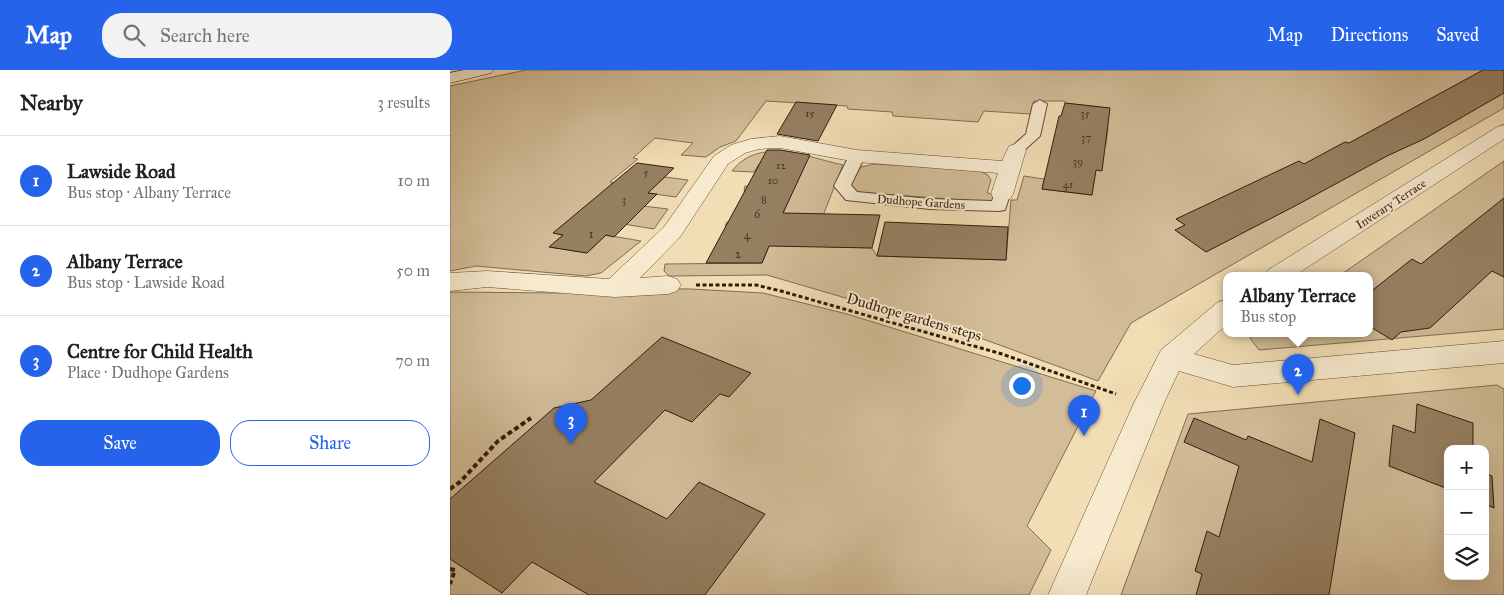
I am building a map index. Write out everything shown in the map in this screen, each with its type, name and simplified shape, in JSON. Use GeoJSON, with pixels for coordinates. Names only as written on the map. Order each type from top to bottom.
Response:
{"type":"FeatureCollection","features":[{"type":"Feature","properties":{"kind":"street"},"geometry":{"type":"LineString","coordinates":[[450,76],[468,70]]}},
{"type":"Feature","properties":{"kind":"street"},"geometry":{"type":"LineString","coordinates":[[450,76],[485,70]]}},
{"type":"Feature","properties":{"kind":"street","name":"Inverary Terrace"},"geometry":{"type":"LineString","coordinates":[[1284,272],[1504,131]]}},
{"type":"Feature","properties":{"kind":"street"},"geometry":{"type":"LineString","coordinates":[[615,288],[672,232],[721,160],[738,149],[758,143],[780,142],[857,156],[1013,159]]}},
{"type":"Feature","properties":{"kind":"street","name":"Dudhope Gardens"},"geometry":{"type":"LineString","coordinates":[[1002,194],[1013,159]]}},
{"type":"Feature","properties":{"kind":"street"},"geometry":{"type":"LineString","coordinates":[[450,282],[487,279],[615,288],[668,285]]}},
{"type":"Feature","properties":{"kind":"street"},"geometry":{"type":"LineString","coordinates":[[1067,595],[1148,405],[1172,358],[1223,313]]}},
{"type":"Feature","properties":{"kind":"street"},"geometry":{"type":"LineString","coordinates":[[1172,358],[1233,376],[1504,352]]}},
{"type":"Feature","properties":{"kind":"lane","name":"Dudhope Gardens"},"geometry":{"type":"LineString","coordinates":[[1013,159],[1033,136],[1040,104]]}},
{"type":"Feature","properties":{"kind":"lane","name":"Dudhope Gardens"},"geometry":{"type":"LineString","coordinates":[[857,156],[842,186],[852,196],[930,204],[998,206],[1002,194]]}},
{"type":"Feature","properties":{"kind":"path","name":"Dudhope gardens steps"},"geometry":{"type":"LineString","coordinates":[[668,285],[756,285],[780,291],[1002,354],[1148,405]]}},
{"type":"Feature","properties":{"kind":"path"},"geometry":{"type":"LineString","coordinates":[[450,489],[460,482],[498,441],[530,418]]}},
{"type":"Feature","properties":{"kind":"path"},"geometry":{"type":"LineString","coordinates":[[450,569],[455,570],[450,584]]}},
{"type":"Feature","properties":{"kind":"shaded area"},"geometry":{"type":"Polygon","coordinates":[[[526,70],[1504,70],[1504,108],[1131,323],[1098,381],[972,335],[767,275],[669,276],[664,271],[665,264],[762,263],[777,227],[725,226],[727,222],[779,223],[792,192],[744,191],[745,186],[793,188],[763,158],[754,172],[732,171],[743,160],[756,154],[769,152],[799,154],[843,165],[811,246],[872,248],[877,256],[1006,260],[1011,200],[1017,200],[1024,176],[1044,179],[1042,189],[1092,195],[1065,141],[1106,145],[1108,126],[1063,121],[1108,108],[1065,103],[1065,101],[1034,101],[1030,114],[984,111],[978,122],[893,116],[892,112],[848,109],[847,106],[766,101],[736,141],[720,147],[706,157],[681,155],[693,143],[655,138],[633,158],[638,159],[610,182],[651,189],[665,177],[688,180],[676,197],[611,188],[635,205],[668,209],[654,229],[574,216],[554,233],[563,235],[550,247],[587,253],[606,235],[641,241],[601,273],[586,276],[476,266],[450,271],[450,86],[526,70]]]}},
{"type":"Feature","properties":{"kind":"shaded area"},"geometry":{"type":"Polygon","coordinates":[[[1504,161],[1504,329],[1259,350],[1250,338],[1373,337],[1373,272],[1345,272],[1504,161]]]}},
{"type":"Feature","properties":{"kind":"shaded area"},"geometry":{"type":"Polygon","coordinates":[[[875,164],[977,170],[988,175],[991,180],[987,193],[994,194],[995,199],[989,202],[856,192],[851,184],[861,167],[875,164]]]}},
{"type":"Feature","properties":{"kind":"shaded area"},"geometry":{"type":"Polygon","coordinates":[[[582,288],[691,289],[763,293],[847,314],[1096,391],[1027,526],[1051,550],[1029,595],[450,595],[450,292],[560,293],[582,288]]]}},
{"type":"Feature","properties":{"kind":"shaded area"},"geometry":{"type":"Polygon","coordinates":[[[1497,385],[1504,389],[1504,595],[1121,595],[1188,414],[1497,385]]]}},
{"type":"Feature","properties":{"kind":"building"},"geometry":{"type":"Polygon","coordinates":[[[1483,70],[1504,70],[1504,93],[1424,139],[1387,156],[1206,252],[1175,230],[1185,225],[1176,219],[1299,161],[1304,164],[1345,142],[1349,143],[1483,70]]]}},
{"type":"Feature","properties":{"kind":"building"},"geometry":{"type":"Polygon","coordinates":[[[796,102],[837,105],[818,141],[777,134],[796,102]]]}},
{"type":"Feature","properties":{"kind":"building"},"geometry":{"type":"Polygon","coordinates":[[[1065,103],[1110,108],[1102,171],[1096,170],[1092,195],[1042,189],[1059,116],[1061,116],[1065,103]]]}},
{"type":"Feature","properties":{"kind":"building"},"geometry":{"type":"Polygon","coordinates":[[[767,150],[780,150],[810,155],[783,213],[880,215],[872,248],[769,246],[762,263],[706,263],[767,150]]]}},
{"type":"Feature","properties":{"kind":"building"},"geometry":{"type":"Polygon","coordinates":[[[637,163],[674,168],[648,193],[657,194],[614,237],[606,235],[587,253],[549,247],[563,235],[553,233],[637,163]]]}},
{"type":"Feature","properties":{"kind":"building"},"geometry":{"type":"Polygon","coordinates":[[[1504,198],[1504,277],[1492,271],[1430,328],[1401,332],[1392,340],[1373,328],[1373,290],[1412,259],[1421,264],[1504,198]]]}},
{"type":"Feature","properties":{"kind":"building"},"geometry":{"type":"Polygon","coordinates":[[[885,222],[1008,227],[1006,260],[877,256],[885,222]]]}},
{"type":"Feature","properties":{"kind":"building"},"geometry":{"type":"Polygon","coordinates":[[[662,337],[751,373],[729,397],[720,394],[692,422],[665,410],[594,482],[667,519],[699,482],[765,514],[705,595],[589,595],[532,562],[502,593],[450,559],[450,499],[554,408],[591,400],[662,337]]]}},
{"type":"Feature","properties":{"kind":"building"},"geometry":{"type":"Polygon","coordinates":[[[1417,404],[1473,423],[1473,445],[1444,445],[1444,487],[1389,466],[1393,425],[1415,433],[1417,404]]]}},
{"type":"Feature","properties":{"kind":"building"},"geometry":{"type":"Polygon","coordinates":[[[1194,418],[1246,440],[1248,436],[1312,462],[1320,419],[1355,433],[1329,595],[1196,595],[1202,574],[1195,571],[1207,531],[1219,537],[1239,466],[1184,442],[1194,418]]]}},
{"type":"Feature","properties":{"kind":"building"},"geometry":{"type":"Polygon","coordinates":[[[1489,475],[1492,476],[1494,508],[1489,506],[1489,475]]]}},
{"type":"Feature","properties":{"kind":"place","name":"Albany Terrace"},"geometry":{"type":"Point","coordinates":[1298,395]}},
{"type":"Feature","properties":{"kind":"place","name":"Lawside Road"},"geometry":{"type":"Point","coordinates":[1084,436]}},
{"type":"Feature","properties":{"kind":"place","name":"Centre for Child Health"},"geometry":{"type":"Point","coordinates":[571,444]}}]}
